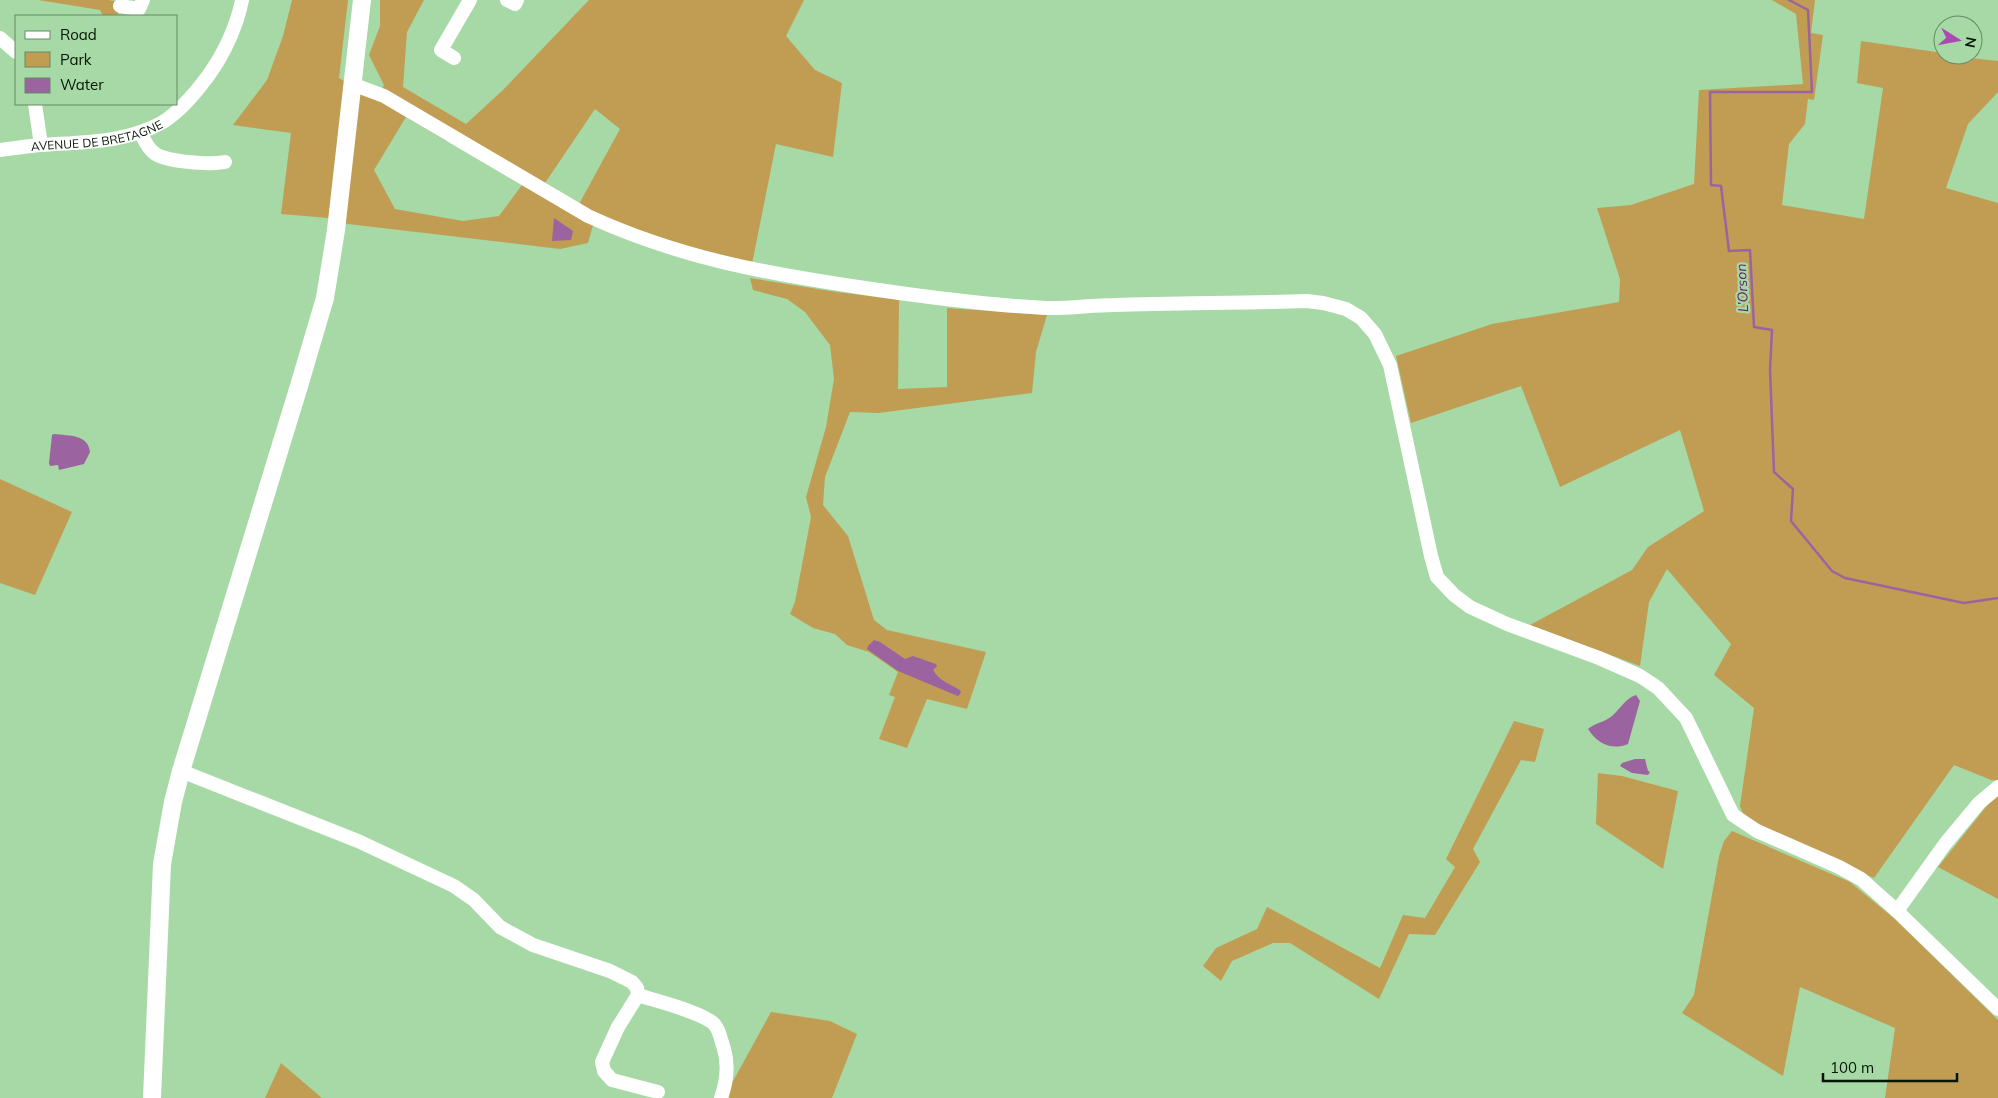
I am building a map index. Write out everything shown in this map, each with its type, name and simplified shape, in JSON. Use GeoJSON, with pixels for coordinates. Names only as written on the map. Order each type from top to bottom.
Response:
{"type":"FeatureCollection","features":[{"type":"Feature","properties":{"kind":"main road"},"geometry":{"type":"LineString","coordinates":[[152,1098],[160,884],[167,833],[181,771],[321,311],[335,239],[362,0]]}},
{"type":"Feature","properties":{"kind":"street"},"geometry":{"type":"LineString","coordinates":[[120,6],[139,9],[143,0]]}},
{"type":"Feature","properties":{"kind":"street","name":"AVENUE DE BRETAGNE"},"geometry":{"type":"LineString","coordinates":[[0,150],[41,145],[90,143],[140,132],[165,121],[197,91],[212,71],[227,44],[240,14],[242,0]]}},
{"type":"Feature","properties":{"kind":"street"},"geometry":{"type":"LineString","coordinates":[[454,58],[441,50],[470,0]]}},
{"type":"Feature","properties":{"kind":"street"},"geometry":{"type":"LineString","coordinates":[[507,0],[515,4],[517,0]]}},
{"type":"Feature","properties":{"kind":"street"},"geometry":{"type":"LineString","coordinates":[[0,38],[15,51]]}},
{"type":"Feature","properties":{"kind":"street"},"geometry":{"type":"LineString","coordinates":[[352,84],[384,96],[588,216],[618,230],[670,249],[729,265],[800,278],[909,294],[1048,308],[1307,301],[1346,309],[1361,318],[1376,334],[1390,365],[1437,577],[1454,595],[1470,607],[1507,624],[1599,658],[1640,676],[1658,688],[1686,718],[1733,815],[1757,830],[1861,879],[1897,911],[1998,1009]]}},
{"type":"Feature","properties":{"kind":"street"},"geometry":{"type":"LineString","coordinates":[[35,105],[41,145]]}},
{"type":"Feature","properties":{"kind":"street"},"geometry":{"type":"LineString","coordinates":[[140,132],[152,151],[162,157],[210,164],[225,162]]}},
{"type":"Feature","properties":{"kind":"street"},"geometry":{"type":"LineString","coordinates":[[181,771],[358,841],[454,886],[474,900],[500,927],[533,946],[610,971],[632,982],[637,988],[638,995],[618,1027],[602,1062],[604,1071],[612,1080],[658,1092]]}},
{"type":"Feature","properties":{"kind":"street"},"geometry":{"type":"LineString","coordinates":[[1897,911],[1945,844],[1979,803],[1998,787]]}},
{"type":"Feature","properties":{"kind":"street"},"geometry":{"type":"LineString","coordinates":[[638,995],[704,1017],[715,1024],[726,1055],[728,1075],[721,1098]]}},
{"type":"Feature","properties":{"kind":"green space"},"geometry":{"type":"Polygon","coordinates":[[[38,0],[108,0],[125,3],[118,15],[102,15],[100,10],[38,0]]]}},
{"type":"Feature","properties":{"kind":"green space"},"geometry":{"type":"Polygon","coordinates":[[[292,0],[348,0],[339,78],[377,100],[384,85],[369,55],[380,26],[380,0],[424,0],[407,32],[403,87],[466,124],[503,90],[589,0],[804,0],[786,36],[815,70],[842,83],[833,157],[776,144],[752,264],[676,246],[578,206],[620,129],[595,109],[543,186],[456,133],[446,141],[406,117],[374,170],[395,209],[463,221],[499,216],[522,185],[593,225],[588,243],[560,249],[348,224],[328,218],[281,214],[291,133],[233,125],[267,80],[283,36],[292,0]]]}},
{"type":"Feature","properties":{"kind":"green space"},"geometry":{"type":"Polygon","coordinates":[[[1772,0],[1815,0],[1811,33],[1823,35],[1814,100],[1808,99],[1805,124],[1789,144],[1782,205],[1864,219],[1883,88],[1857,83],[1861,41],[1933,52],[1933,65],[1983,65],[1983,59],[1998,61],[1998,92],[1968,124],[1946,188],[1998,203],[1998,781],[1954,765],[1874,878],[1761,827],[1743,814],[1740,806],[1754,708],[1714,675],[1731,644],[1667,569],[1649,602],[1640,666],[1530,625],[1632,570],[1648,547],[1704,511],[1680,430],[1560,487],[1521,386],[1411,423],[1396,356],[1492,324],[1619,302],[1620,279],[1597,208],[1631,205],[1694,184],[1699,90],[1803,84],[1796,14],[1772,0]]]}},
{"type":"Feature","properties":{"kind":"green space"},"geometry":{"type":"Polygon","coordinates":[[[750,278],[899,300],[898,389],[947,387],[947,308],[1047,315],[1036,352],[1032,393],[879,413],[850,412],[825,477],[823,505],[848,536],[874,620],[887,630],[986,652],[967,709],[927,699],[907,748],[879,739],[895,697],[889,695],[898,672],[869,652],[847,645],[835,634],[813,628],[790,614],[795,602],[811,517],[806,497],[826,427],[834,379],[830,345],[805,312],[787,299],[753,290],[750,278]]]}},
{"type":"Feature","properties":{"kind":"green space"},"geometry":{"type":"Polygon","coordinates":[[[0,479],[72,512],[35,595],[0,583],[0,479]]]}},
{"type":"Feature","properties":{"kind":"green space"},"geometry":{"type":"Polygon","coordinates":[[[1514,721],[1544,729],[1535,762],[1521,760],[1473,849],[1480,862],[1435,935],[1409,934],[1379,999],[1290,943],[1273,943],[1232,961],[1221,981],[1203,966],[1216,948],[1257,929],[1267,907],[1380,968],[1403,915],[1425,918],[1455,867],[1446,859],[1514,721]]]}},
{"type":"Feature","properties":{"kind":"green space"},"geometry":{"type":"Polygon","coordinates":[[[1598,773],[1622,776],[1678,791],[1663,869],[1596,824],[1598,773]]]}},
{"type":"Feature","properties":{"kind":"green space"},"geometry":{"type":"Polygon","coordinates":[[[1998,792],[1998,899],[1938,867],[1998,792]]]}},
{"type":"Feature","properties":{"kind":"green space"},"geometry":{"type":"Polygon","coordinates":[[[1732,831],[1850,882],[1896,920],[1998,1020],[1998,1098],[1885,1098],[1895,1028],[1800,987],[1783,1076],[1682,1013],[1694,995],[1719,856],[1724,841],[1732,831]]]}},
{"type":"Feature","properties":{"kind":"green space"},"geometry":{"type":"Polygon","coordinates":[[[771,1012],[830,1021],[857,1034],[832,1098],[728,1098],[732,1083],[771,1012]]]}},
{"type":"Feature","properties":{"kind":"green space"},"geometry":{"type":"Polygon","coordinates":[[[281,1063],[322,1098],[265,1098],[281,1063]]]}},
{"type":"Feature","properties":{"kind":"water"},"geometry":{"type":"Polygon","coordinates":[[[554,218],[573,231],[571,240],[552,241],[554,218]]]}},
{"type":"Feature","properties":{"kind":"water"},"geometry":{"type":"Polygon","coordinates":[[[52,435],[77,437],[86,442],[90,452],[84,464],[59,470],[58,465],[50,466],[52,435]]]}},
{"type":"Feature","properties":{"kind":"water"},"geometry":{"type":"Polygon","coordinates":[[[874,640],[905,659],[913,656],[936,664],[937,666],[933,670],[936,674],[942,680],[961,691],[960,694],[958,696],[898,671],[867,649],[874,640]]]}},
{"type":"Feature","properties":{"kind":"water"},"geometry":{"type":"Polygon","coordinates":[[[1636,695],[1640,701],[1628,744],[1616,747],[1600,742],[1588,729],[1609,718],[1626,701],[1636,695]]]}},
{"type":"Feature","properties":{"kind":"water"},"geometry":{"type":"Polygon","coordinates":[[[1635,759],[1645,759],[1648,771],[1650,772],[1648,775],[1632,773],[1620,766],[1622,763],[1635,759]]]}},
{"type":"Feature","properties":{"kind":"waterway","name":"L’Orson"},"geometry":{"type":"LineString","coordinates":[[1789,0],[1808,10],[1812,92],[1710,92],[1711,185],[1721,186],[1729,251],[1750,250],[1754,327],[1772,330],[1770,370],[1774,472],[1793,489],[1791,521],[1832,571],[1845,578],[1964,603],[1998,598]]}}]}
